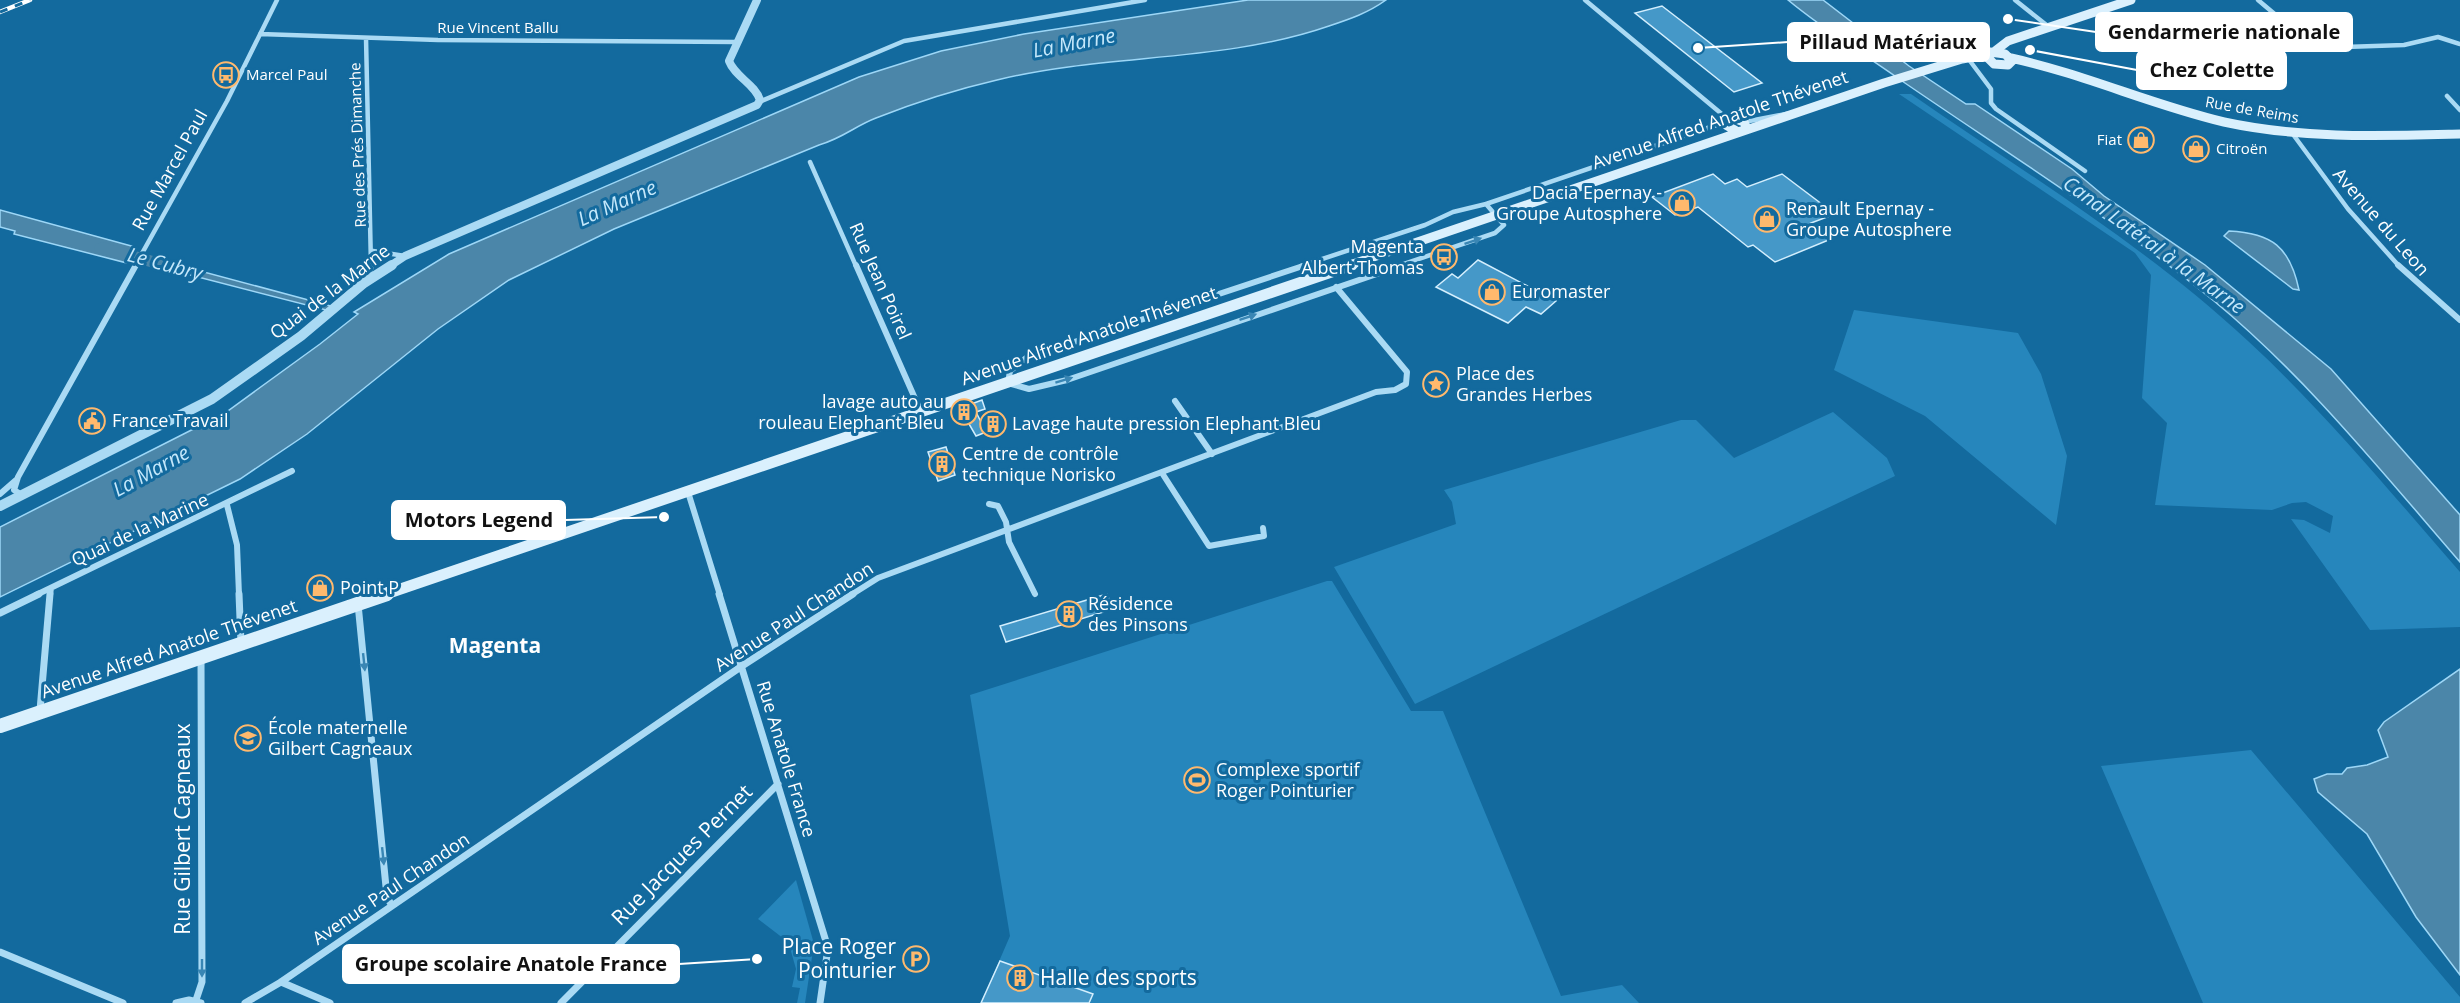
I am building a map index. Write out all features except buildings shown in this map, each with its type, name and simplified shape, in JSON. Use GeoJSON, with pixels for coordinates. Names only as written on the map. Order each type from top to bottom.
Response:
{"type":"FeatureCollection","features":[{"type":"Feature","properties":{"kind":"main road"},"geometry":{"type":"LineString","coordinates":[[1950,63],[1985,55],[1995,51],[2003,44],[2131,0]]}},
{"type":"Feature","properties":{"kind":"main road"},"geometry":{"type":"LineString","coordinates":[[2010,60],[2014,40]]}},
{"type":"Feature","properties":{"kind":"main road"},"geometry":{"type":"LineString","coordinates":[[1995,51],[2010,60]]}},
{"type":"Feature","properties":{"kind":"main road"},"geometry":{"type":"LineString","coordinates":[[1985,55],[1992,63]]}},
{"type":"Feature","properties":{"kind":"main road"},"geometry":{"type":"LineString","coordinates":[[1950,63],[1970,61],[1992,63],[2010,60]]}},
{"type":"Feature","properties":{"kind":"main road","name":"Rue de Reims"},"geometry":{"type":"LineString","coordinates":[[2010,60],[2046,68],[2198,116],[2292,133],[2329,136],[2460,134]]}},
{"type":"Feature","properties":{"kind":"main road","name":"Avenue Alfred Anatole Thévenet"},"geometry":{"type":"LineString","coordinates":[[0,726],[1722,139],[1744,126],[1798,113],[1950,63]]}},
{"type":"Feature","properties":{"kind":"main road"},"geometry":{"type":"LineString","coordinates":[[1722,139],[1729,124],[1744,126]]}},
{"type":"Feature","properties":{"kind":"street","name":"Rue Marcel Paul"},"geometry":{"type":"LineString","coordinates":[[0,494],[17,479],[227,101],[277,0]]}},
{"type":"Feature","properties":{"kind":"street"},"geometry":{"type":"LineString","coordinates":[[757,0],[729,65],[758,94],[759,102],[904,41],[1145,0]]}},
{"type":"Feature","properties":{"kind":"street"},"geometry":{"type":"LineString","coordinates":[[1585,0],[1729,124]]}},
{"type":"Feature","properties":{"kind":"street"},"geometry":{"type":"LineString","coordinates":[[2015,0],[2049,28]]}},
{"type":"Feature","properties":{"kind":"street"},"geometry":{"type":"LineString","coordinates":[[2258,0],[2314,48],[2385,47],[2438,37],[2460,44]]}},
{"type":"Feature","properties":{"kind":"street","name":"Rue Vincent Ballu"},"geometry":{"type":"LineString","coordinates":[[260,34],[366,38],[737,42]]}},
{"type":"Feature","properties":{"kind":"street","name":"Rue des Prés Dimanche"},"geometry":{"type":"LineString","coordinates":[[364,283],[372,270],[373,251],[368,170],[366,38]]}},
{"type":"Feature","properties":{"kind":"street"},"geometry":{"type":"LineString","coordinates":[[1970,61],[1989,84],[1991,103],[1996,109],[2085,171]]}},
{"type":"Feature","properties":{"kind":"street"},"geometry":{"type":"LineString","coordinates":[[2447,96],[2460,110]]}},
{"type":"Feature","properties":{"kind":"street","name":"Quai de la Marne"},"geometry":{"type":"LineString","coordinates":[[0,506],[212,399],[301,336],[364,283],[405,256],[759,102]]}},
{"type":"Feature","properties":{"kind":"street"},"geometry":{"type":"LineString","coordinates":[[1486,204],[1498,215],[1504,225],[1495,233],[1042,387],[1016,388],[1008,383],[1007,375],[1013,366],[1026,358],[1425,225],[1473,205],[1486,204],[1729,124]]}},
{"type":"Feature","properties":{"kind":"street","name":"Avenue du Leon"},"geometry":{"type":"LineString","coordinates":[[2292,133],[2366,232],[2424,292],[2460,320]]}},
{"type":"Feature","properties":{"kind":"street","name":"Rue Jean Poirel"},"geometry":{"type":"LineString","coordinates":[[810,162],[921,411]]}},
{"type":"Feature","properties":{"kind":"street","name":"Rue des Prés Dimanche"},"geometry":{"type":"LineString","coordinates":[[373,251],[386,255],[405,256]]}},
{"type":"Feature","properties":{"kind":"street","name":"Avenue Paul Chandon"},"geometry":{"type":"LineString","coordinates":[[245,1003],[281,982],[742,666],[878,578],[1376,392],[1395,390],[1406,384],[1407,372],[1336,287]]}},
{"type":"Feature","properties":{"kind":"street"},"geometry":{"type":"LineString","coordinates":[[1175,401],[1212,454]]}},
{"type":"Feature","properties":{"kind":"street","name":"Quai de la Marine"},"geometry":{"type":"LineString","coordinates":[[0,613],[227,505],[291,471]]}},
{"type":"Feature","properties":{"kind":"street"},"geometry":{"type":"LineString","coordinates":[[1162,473],[1209,546],[1264,536],[1263,528]]}},
{"type":"Feature","properties":{"kind":"street"},"geometry":{"type":"LineString","coordinates":[[17,479],[14,490],[23,495]]}},
{"type":"Feature","properties":{"kind":"street","name":"Rue Anatole France"},"geometry":{"type":"LineString","coordinates":[[688,492],[828,948],[820,1003]]}},
{"type":"Feature","properties":{"kind":"street"},"geometry":{"type":"LineString","coordinates":[[989,504],[998,506],[1006,522],[1006,532],[1035,594]]}},
{"type":"Feature","properties":{"kind":"street"},"geometry":{"type":"LineString","coordinates":[[227,505],[237,545],[241,643]]}},
{"type":"Feature","properties":{"kind":"street"},"geometry":{"type":"LineString","coordinates":[[40,712],[51,588]]}},
{"type":"Feature","properties":{"kind":"street"},"geometry":{"type":"LineString","coordinates":[[358,604],[387,897],[392,906]]}},
{"type":"Feature","properties":{"kind":"street","name":"Rue Gilbert Cagneaux"},"geometry":{"type":"LineString","coordinates":[[199,1002],[202,982],[201,657]]}},
{"type":"Feature","properties":{"kind":"street","name":"Rue Jacques Pernet"},"geometry":{"type":"LineString","coordinates":[[561,1003],[778,784]]}},
{"type":"Feature","properties":{"kind":"street"},"geometry":{"type":"LineString","coordinates":[[0,952],[123,1003]]}},
{"type":"Feature","properties":{"kind":"street"},"geometry":{"type":"LineString","coordinates":[[281,982],[330,1003]]}},
{"type":"Feature","properties":{"kind":"street"},"geometry":{"type":"LineString","coordinates":[[176,1003],[199,1002]]}},
{"type":"Feature","properties":{"kind":"shaded area"},"geometry":{"type":"Polygon","coordinates":[[[1899,94],[1911,94],[2127,242],[2209,306],[2248,341],[2331,424],[2460,572],[2460,627],[2370,630],[2291,519],[2304,520],[2330,533],[2333,516],[2306,502],[2292,503],[2272,510],[2155,505],[2167,423],[2142,398],[2151,275],[2135,253],[1899,94]]]}},
{"type":"Feature","properties":{"kind":"shaded area"},"geometry":{"type":"Polygon","coordinates":[[[1854,310],[2018,333],[2041,374],[2067,456],[2056,525],[1925,416],[1834,370],[1854,310]]]}},
{"type":"Feature","properties":{"kind":"shaded area"},"geometry":{"type":"Polygon","coordinates":[[[1833,412],[1887,458],[1895,476],[1415,704],[1334,567],[1456,524],[1452,502],[1444,490],[1681,420],[1696,420],[1734,458],[1833,412]]]}},
{"type":"Feature","properties":{"kind":"shaded area","name":"Complexe sportif Roger Pointurier"},"geometry":{"type":"Polygon","coordinates":[[[1332,581],[1411,711],[1443,711],[1561,996],[1622,985],[1639,1003],[981,1003],[1010,936],[970,695],[1332,581]]]}},
{"type":"Feature","properties":{"kind":"shaded area"},"geometry":{"type":"Polygon","coordinates":[[[2251,750],[2460,997],[2460,1003],[2203,1003],[2101,766],[2251,750]]]}},
{"type":"Feature","properties":{"kind":"shaded area"},"geometry":{"type":"Polygon","coordinates":[[[796,880],[814,944],[805,1003],[797,1003],[800,988],[792,987],[796,969],[790,948],[792,945],[758,919],[796,880]]]}},
{"type":"Feature","properties":{"kind":"water","name":"La Marne"},"geometry":{"type":"Polygon","coordinates":[[[1248,0],[1386,0],[1352,18],[1289,38],[1206,52],[1038,71],[952,92],[876,118],[835,139],[614,229],[509,280],[438,329],[307,434],[240,479],[0,597],[0,527],[225,413],[358,314],[354,312],[449,254],[859,77],[941,51],[1024,34],[1248,0]]]}},
{"type":"Feature","properties":{"kind":"water","name":"Canal Latéral à la Marne"},"geometry":{"type":"Polygon","coordinates":[[[1788,0],[1823,0],[1909,66],[1966,104],[1975,104],[2072,169],[2104,196],[2205,265],[2331,369],[2460,515],[2460,562],[2312,393],[2248,330],[2214,301],[2100,215],[1844,42],[1788,0]]]}},
{"type":"Feature","properties":{"kind":"water"},"geometry":{"type":"Polygon","coordinates":[[[0,210],[135,247],[127,263],[14,234],[15,231],[0,227],[0,210]]]}},
{"type":"Feature","properties":{"kind":"water"},"geometry":{"type":"Polygon","coordinates":[[[2229,231],[2257,235],[2277,245],[2290,263],[2299,290],[2293,289],[2224,236],[2229,231]]]}},
{"type":"Feature","properties":{"kind":"water"},"geometry":{"type":"Polygon","coordinates":[[[148,257],[331,306],[326,310],[144,263],[148,257]]]}},
{"type":"Feature","properties":{"kind":"water"},"geometry":{"type":"Polygon","coordinates":[[[2460,669],[2460,975],[2416,917],[2367,834],[2318,792],[2314,779],[2327,774],[2342,774],[2347,768],[2367,765],[2388,757],[2378,730],[2384,722],[2460,669]]]}},
{"type":"Feature","properties":{"kind":"waterway","name":"Le Cubry"},"geometry":{"type":"LineString","coordinates":[[103,248],[175,268]]}},
{"type":"Feature","properties":{"kind":"railway"},"geometry":{"type":"LineString","coordinates":[[0,12],[30,0]]}},
{"type":"Feature","properties":{"kind":"place","name":"Gendarmerie nationale"},"geometry":{"type":"Point","coordinates":[2008,19]}},
{"type":"Feature","properties":{"kind":"place","name":"Pillaud Matériaux"},"geometry":{"type":"Point","coordinates":[1698,48]}},
{"type":"Feature","properties":{"kind":"place","name":"Chez Colette"},"geometry":{"type":"Point","coordinates":[2030,50]}},
{"type":"Feature","properties":{"kind":"place","name":"Marcel Paul"},"geometry":{"type":"Point","coordinates":[226,75]}},
{"type":"Feature","properties":{"kind":"place","name":"Fiat"},"geometry":{"type":"Point","coordinates":[2141,140]}},
{"type":"Feature","properties":{"kind":"place","name":"Citroën"},"geometry":{"type":"Point","coordinates":[2196,149]}},
{"type":"Feature","properties":{"kind":"place","name":"Dacia Epernay - Groupe Autosphere"},"geometry":{"type":"Point","coordinates":[1682,203]}},
{"type":"Feature","properties":{"kind":"place","name":"Renault Epernay - Groupe Autosphere"},"geometry":{"type":"Point","coordinates":[1767,219]}},
{"type":"Feature","properties":{"kind":"place","name":"Magenta Albert Thomas"},"geometry":{"type":"Point","coordinates":[1444,257]}},
{"type":"Feature","properties":{"kind":"place","name":"Euromaster"},"geometry":{"type":"Point","coordinates":[1492,292]}},
{"type":"Feature","properties":{"kind":"place","name":"Place des Grandes Herbes"},"geometry":{"type":"Point","coordinates":[1436,384]}},
{"type":"Feature","properties":{"kind":"place","name":"lavage auto au rouleau Elephant Bleu"},"geometry":{"type":"Point","coordinates":[964,412]}},
{"type":"Feature","properties":{"kind":"place","name":"France Travail"},"geometry":{"type":"Point","coordinates":[92,421]}},
{"type":"Feature","properties":{"kind":"place","name":"Lavage haute pression Elephant Bleu"},"geometry":{"type":"Point","coordinates":[993,424]}},
{"type":"Feature","properties":{"kind":"place","name":"Centre de contrôle technique Norisko"},"geometry":{"type":"Point","coordinates":[942,464]}},
{"type":"Feature","properties":{"kind":"place","name":"Motors Legend"},"geometry":{"type":"Point","coordinates":[664,517]}},
{"type":"Feature","properties":{"kind":"place","name":"Point P"},"geometry":{"type":"Point","coordinates":[320,588]}},
{"type":"Feature","properties":{"kind":"place","name":"Résidence des Pinsons"},"geometry":{"type":"Point","coordinates":[1069,614]}},
{"type":"Feature","properties":{"kind":"place","name":"École maternelle Gilbert Cagneaux"},"geometry":{"type":"Point","coordinates":[248,738]}},
{"type":"Feature","properties":{"kind":"place","name":"Complexe sportif Roger Pointurier"},"geometry":{"type":"Point","coordinates":[1197,780]}},
{"type":"Feature","properties":{"kind":"place","name":"Groupe scolaire Anatole France"},"geometry":{"type":"Point","coordinates":[757,959]}},
{"type":"Feature","properties":{"kind":"place","name":"Place Roger Pointurier"},"geometry":{"type":"Point","coordinates":[916,959]}},
{"type":"Feature","properties":{"kind":"place","name":"Halle des sports"},"geometry":{"type":"Point","coordinates":[1020,978]}},
{"type":"Feature","properties":{"kind":"district","name":"Magenta"},"geometry":{"type":"Point","coordinates":[495,646]}}]}
